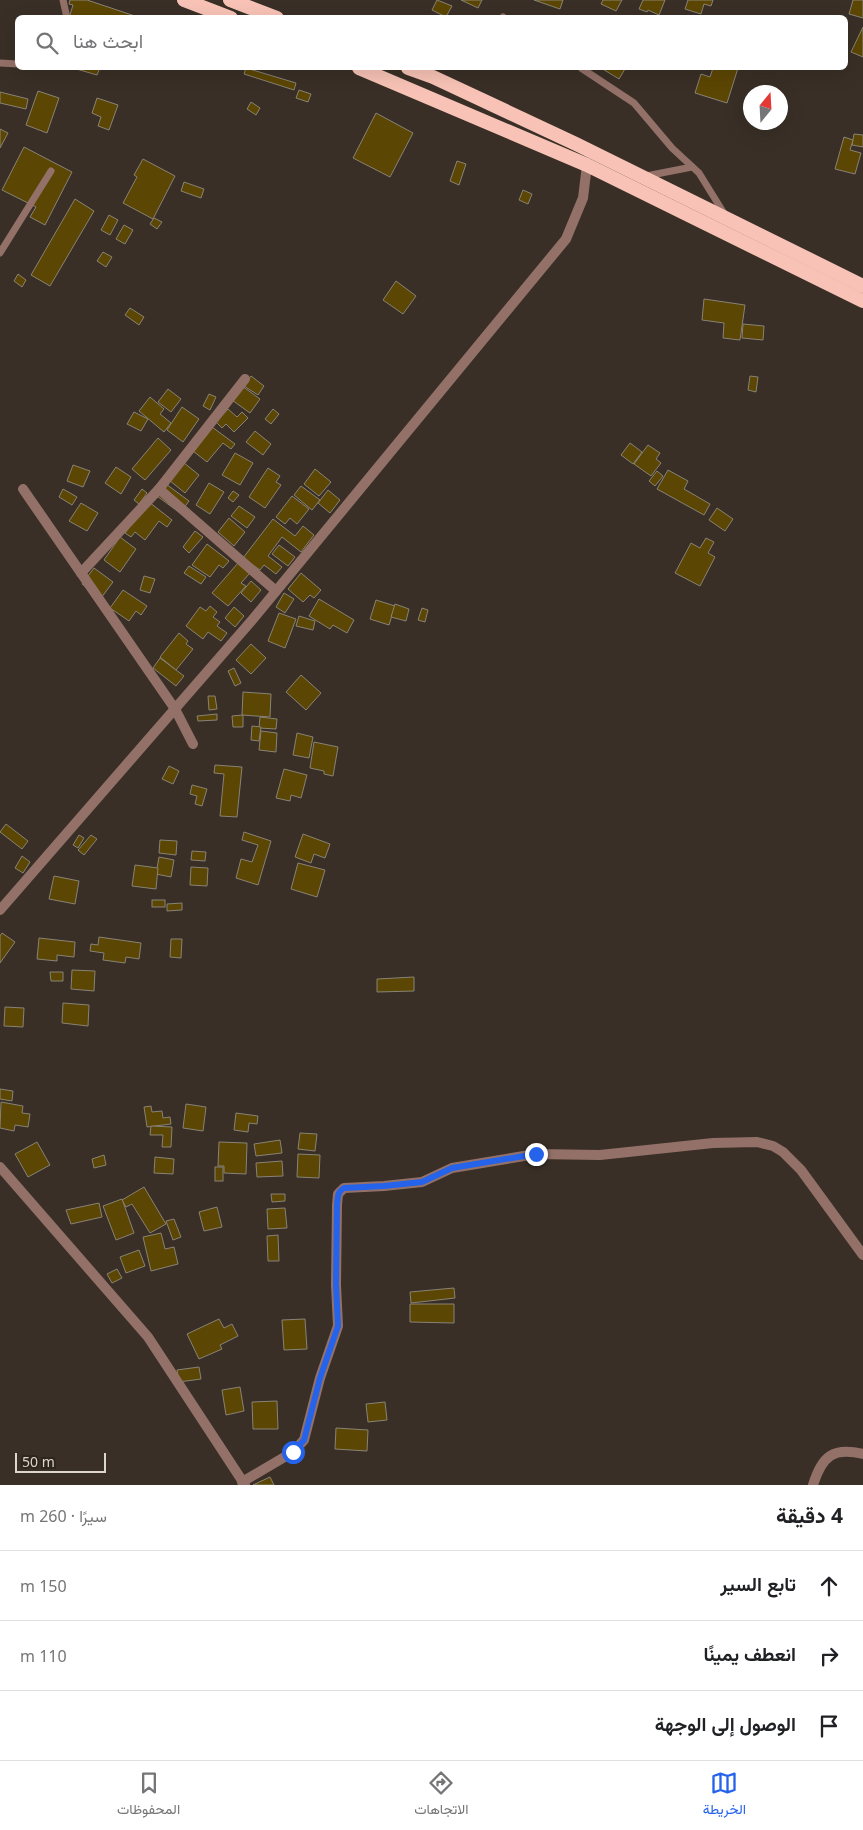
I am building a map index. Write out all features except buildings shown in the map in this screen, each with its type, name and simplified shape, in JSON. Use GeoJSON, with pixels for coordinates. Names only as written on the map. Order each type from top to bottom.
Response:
{"type":"FeatureCollection","features":[{"type":"Feature","properties":{"kind":"highway"},"geometry":{"type":"LineString","coordinates":[[184,0],[222,15]]}},
{"type":"Feature","properties":{"kind":"highway"},"geometry":{"type":"LineString","coordinates":[[230,0],[269,15]]}},
{"type":"Feature","properties":{"kind":"highway"},"geometry":{"type":"LineString","coordinates":[[365,70],[587,165],[863,301]]}},
{"type":"Feature","properties":{"kind":"highway"},"geometry":{"type":"LineString","coordinates":[[413,70],[442,81],[643,177],[863,286]]}},
{"type":"Feature","properties":{"kind":"street"},"geometry":{"type":"LineString","coordinates":[[0,910],[276,591],[566,239],[583,198],[587,165]]}},
{"type":"Feature","properties":{"kind":"street"},"geometry":{"type":"LineString","coordinates":[[81,573],[159,489],[245,379]]}},
{"type":"Feature","properties":{"kind":"street"},"geometry":{"type":"LineString","coordinates":[[23,489],[175,709],[193,744]]}},
{"type":"Feature","properties":{"kind":"street"},"geometry":{"type":"LineString","coordinates":[[159,489],[276,591]]}},
{"type":"Feature","properties":{"kind":"street"},"geometry":{"type":"LineString","coordinates":[[0,1167],[148,1337],[244,1483],[293,1452],[304,1440],[320,1378],[338,1326],[336,1284],[337,1205],[338,1194],[344,1188],[422,1182],[452,1168],[536,1154],[600,1154],[713,1143],[758,1142],[773,1146],[783,1152],[801,1170],[863,1255]]}},
{"type":"Feature","properties":{"kind":"street"},"geometry":{"type":"LineString","coordinates":[[813,1485],[817,1474],[829,1455],[839,1451],[863,1454]]}},
{"type":"Feature","properties":{"kind":"lane"},"geometry":{"type":"LineString","coordinates":[[63,0],[66,15]]}},
{"type":"Feature","properties":{"kind":"lane"},"geometry":{"type":"LineString","coordinates":[[0,63],[15,64]]}},
{"type":"Feature","properties":{"kind":"lane"},"geometry":{"type":"LineString","coordinates":[[584,70],[634,103],[672,148],[704,180],[727,218]]}},
{"type":"Feature","properties":{"kind":"lane"},"geometry":{"type":"LineString","coordinates":[[643,177],[692,167]]}},
{"type":"Feature","properties":{"kind":"lane"},"geometry":{"type":"LineString","coordinates":[[0,253],[51,171]]}},
{"type":"Feature","properties":{"kind":"route"},"geometry":{"type":"LineString","coordinates":[[293,1452],[304,1440],[320,1378],[338,1326],[336,1284],[337,1205],[340,1190],[344,1188],[422,1182],[452,1168],[536,1154]]}}]}
